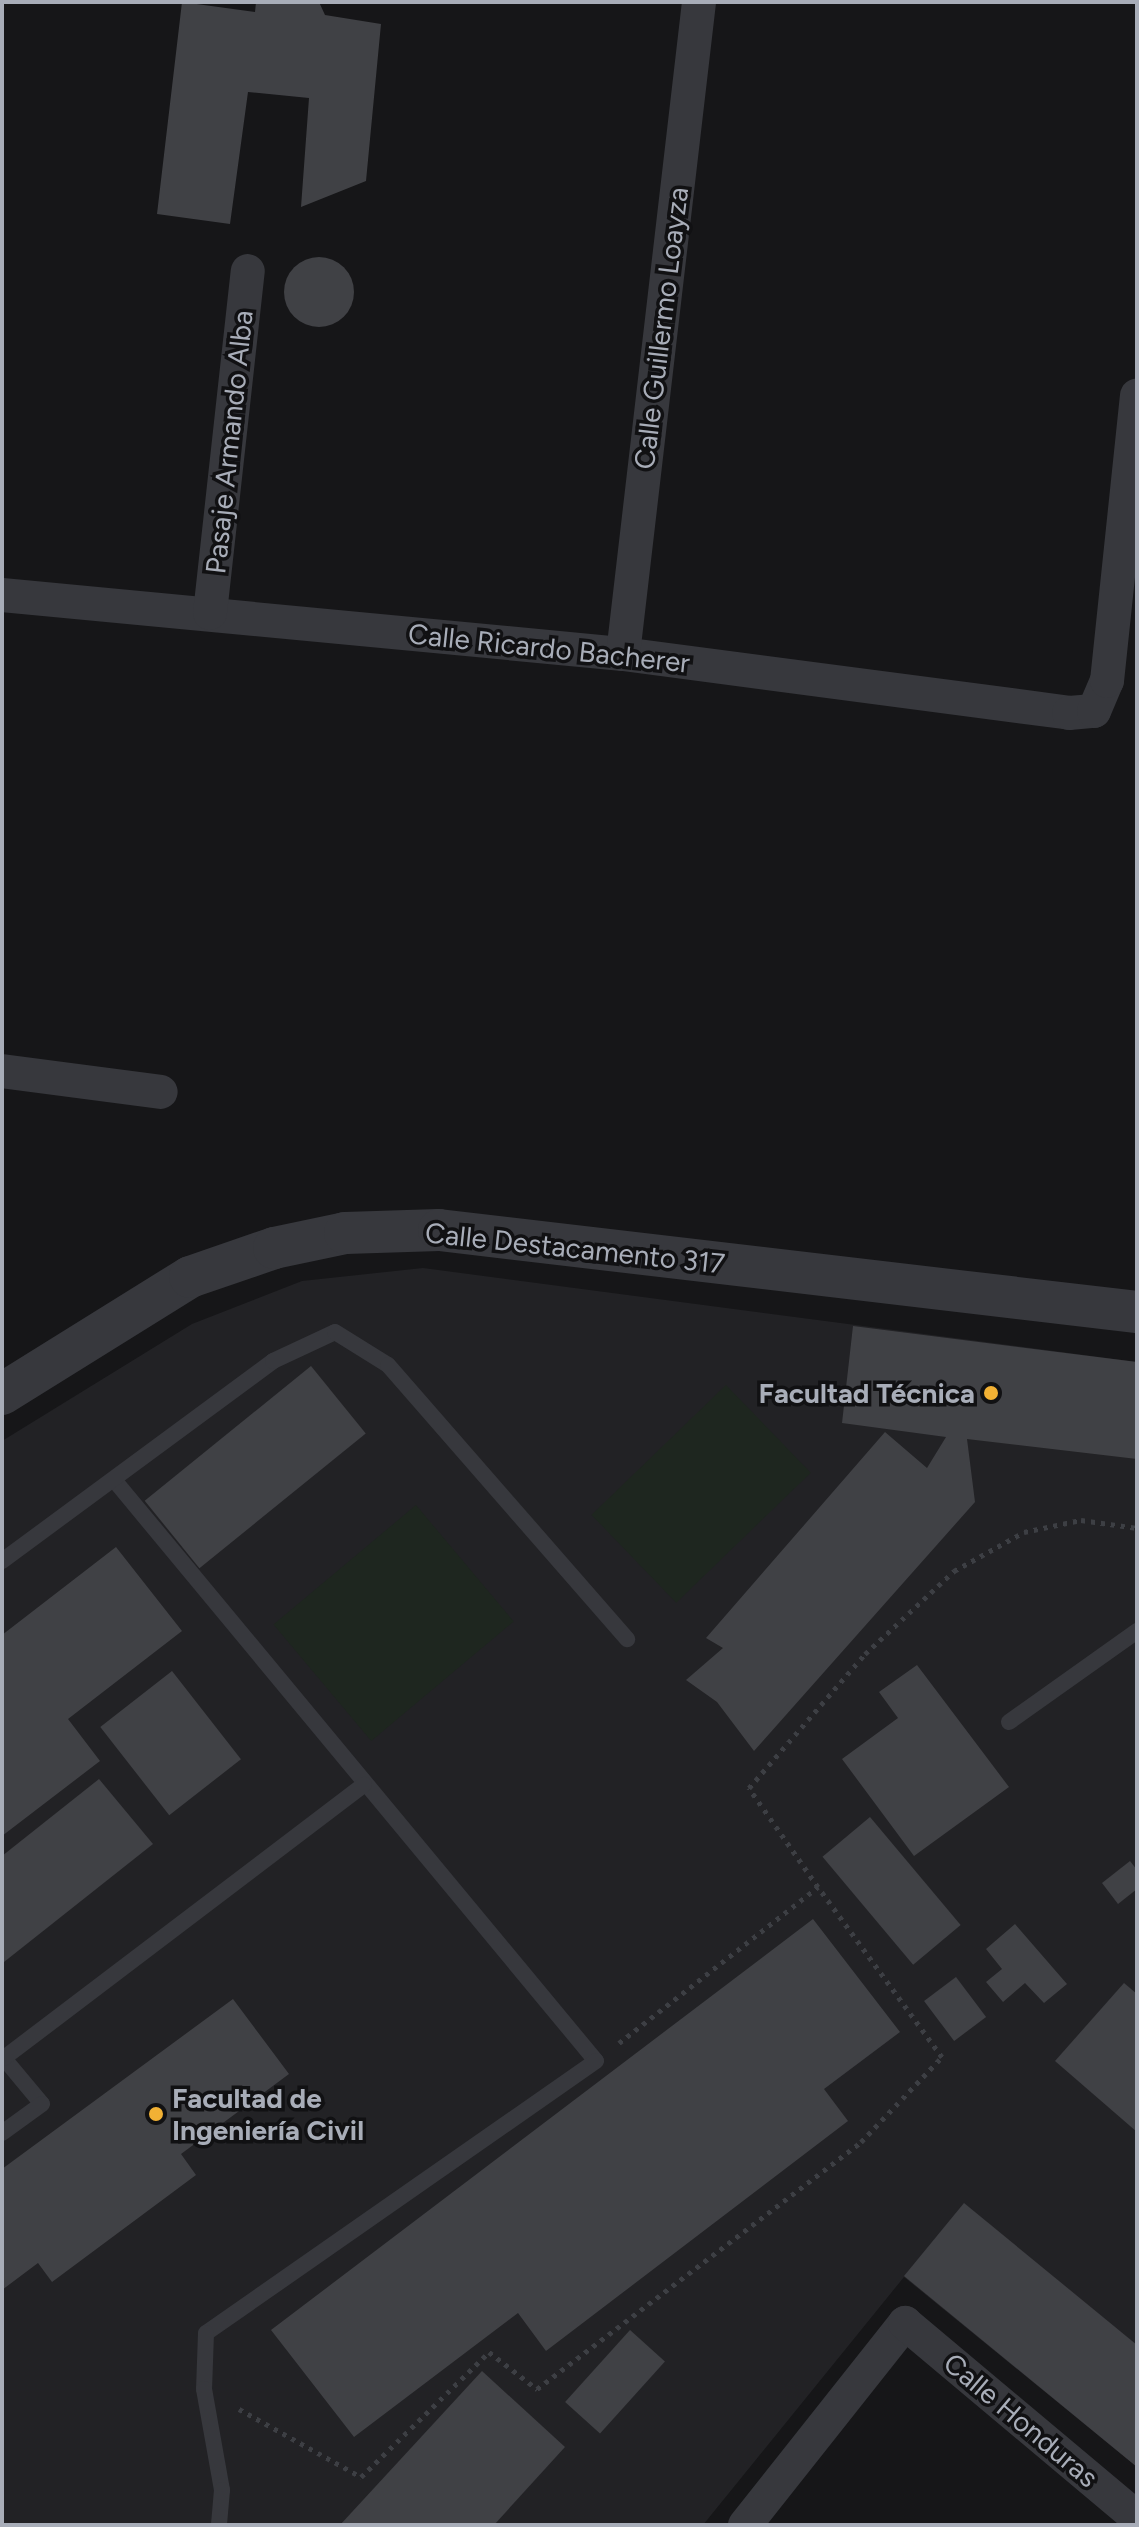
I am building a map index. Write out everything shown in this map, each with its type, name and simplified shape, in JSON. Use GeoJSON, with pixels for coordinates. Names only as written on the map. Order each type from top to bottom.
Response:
{"type":"FeatureCollection","features":[{"type":"Feature","properties":{"kind":"street","name":"Calle Guillermo Loayza"},"geometry":{"type":"LineString","coordinates":[[623,654],[699,2]]}},
{"type":"Feature","properties":{"kind":"street","name":"Pasaje Armando Alba"},"geometry":{"type":"LineString","coordinates":[[210,613],[248,271]]}},
{"type":"Feature","properties":{"kind":"street","name":"Calle Ricardo Bacherer"},"geometry":{"type":"LineString","coordinates":[[2,595],[623,654],[1069,713],[1094,711],[1107,681],[1137,396]]}},
{"type":"Feature","properties":{"kind":"street"},"geometry":{"type":"LineString","coordinates":[[2,1071],[161,1092]]}},
{"type":"Feature","properties":{"kind":"street","name":"Calle Destacamento 317"},"geometry":{"type":"LineString","coordinates":[[2,1394],[190,1277],[274,1248],[345,1233],[439,1230],[1137,1312]]}},
{"type":"Feature","properties":{"kind":"street","name":"Calle Honduras"},"geometry":{"type":"LineString","coordinates":[[745,2525],[905,2323],[1137,2518]]}},
{"type":"Feature","properties":{"kind":"lane"},"geometry":{"type":"LineString","coordinates":[[2,1561],[115,1481],[273,1361],[335,1332],[388,1365],[627,1639]]}},
{"type":"Feature","properties":{"kind":"lane"},"geometry":{"type":"LineString","coordinates":[[115,1481],[596,2061],[206,2333],[204,2389],[222,2490],[219,2525]]}},
{"type":"Feature","properties":{"kind":"lane"},"geometry":{"type":"LineString","coordinates":[[1009,1722],[1137,1631]]}},
{"type":"Feature","properties":{"kind":"lane"},"geometry":{"type":"LineString","coordinates":[[2,2133],[42,2104],[3,2057],[364,1785]]}},
{"type":"Feature","properties":{"kind":"path"},"geometry":{"type":"LineString","coordinates":[[204,2389],[361,2477],[489,2352],[537,2389],[861,2142],[942,2057],[749,1788],[865,1654],[954,1571],[1024,1532],[1081,1520],[1137,1528]]}},
{"type":"Feature","properties":{"kind":"path"},"geometry":{"type":"LineString","coordinates":[[596,2061],[818,1887]]}},
{"type":"Feature","properties":{"kind":"shaded area"},"geometry":{"type":"Polygon","coordinates":[[[423,1268],[1137,1362],[1137,2467],[904,2277],[703,2525],[2,2525],[2,1441],[192,1324],[302,1281],[423,1268]]]}},
{"type":"Feature","properties":{"kind":"shaded area"},"geometry":{"type":"Polygon","coordinates":[[[726,1385],[811,1473],[676,1603],[591,1515],[726,1385]]]}},
{"type":"Feature","properties":{"kind":"shaded area"},"geometry":{"type":"Polygon","coordinates":[[[416,1505],[514,1621],[371,1741],[274,1625],[416,1505]]]}},
{"type":"Feature","properties":{"kind":"building"},"geometry":{"type":"Polygon","coordinates":[[[182,2],[255,12],[256,2],[319,2],[325,15],[381,24],[366,181],[301,207],[309,98],[248,92],[230,224],[157,214],[182,2]]]}},
{"type":"Feature","properties":{"kind":"building"},"geometry":{"type":"Polygon","coordinates":[[[319,257],[344,267],[354,292],[344,317],[319,327],[294,317],[284,292],[294,267],[319,257]]]}},
{"type":"Feature","properties":{"kind":"building"},"geometry":{"type":"Polygon","coordinates":[[[853,1326],[1137,1362],[1137,1459],[967,1439],[975,1502],[754,1751],[717,1702],[686,1680],[723,1648],[706,1638],[885,1432],[927,1468],[946,1437],[842,1423],[853,1326]]]}},
{"type":"Feature","properties":{"kind":"building"},"geometry":{"type":"Polygon","coordinates":[[[311,1366],[366,1434],[199,1568],[145,1501],[311,1366]]]}},
{"type":"Feature","properties":{"kind":"building"},"geometry":{"type":"Polygon","coordinates":[[[116,1547],[182,1631],[68,1719],[100,1761],[2,1836],[2,1635],[116,1547]]]}},
{"type":"Feature","properties":{"kind":"building"},"geometry":{"type":"Polygon","coordinates":[[[917,1665],[1009,1787],[914,1856],[842,1759],[898,1718],[879,1692],[917,1665]]]}},
{"type":"Feature","properties":{"kind":"building"},"geometry":{"type":"Polygon","coordinates":[[[172,1671],[241,1759],[169,1815],[100,1727],[172,1671]]]}},
{"type":"Feature","properties":{"kind":"building"},"geometry":{"type":"Polygon","coordinates":[[[99,1779],[153,1844],[4,1962],[2,1856],[99,1779]]]}},
{"type":"Feature","properties":{"kind":"building"},"geometry":{"type":"Polygon","coordinates":[[[870,1817],[961,1925],[913,1965],[823,1857],[870,1817]]]}},
{"type":"Feature","properties":{"kind":"building"},"geometry":{"type":"Polygon","coordinates":[[[1130,1861],[1137,1870],[1137,1889],[1118,1904],[1102,1883],[1130,1861]]]}},
{"type":"Feature","properties":{"kind":"building"},"geometry":{"type":"Polygon","coordinates":[[[813,1919],[900,2032],[824,2089],[848,2121],[546,2351],[518,2313],[354,2437],[271,2330],[813,1919]]]}},
{"type":"Feature","properties":{"kind":"building"},"geometry":{"type":"Polygon","coordinates":[[[1015,1924],[1067,1984],[1044,2003],[1025,1983],[1003,2002],[986,1982],[1002,1969],[986,1949],[1015,1924]]]}},
{"type":"Feature","properties":{"kind":"building"},"geometry":{"type":"Polygon","coordinates":[[[956,1977],[986,2017],[954,2041],[924,2001],[956,1977]]]}},
{"type":"Feature","properties":{"kind":"building"},"geometry":{"type":"Polygon","coordinates":[[[1124,1983],[1137,1994],[1137,2132],[1055,2061],[1124,1983]]]}},
{"type":"Feature","properties":{"kind":"building","name":"Facultad de Ingeniería Civil"},"geometry":{"type":"Polygon","coordinates":[[[233,1999],[289,2074],[181,2154],[196,2175],[52,2282],[38,2263],[2,2290],[2,2169],[233,1999]]]}},
{"type":"Feature","properties":{"kind":"building"},"geometry":{"type":"Polygon","coordinates":[[[964,2203],[1137,2345],[1137,2467],[904,2276],[964,2203]]]}},
{"type":"Feature","properties":{"kind":"building"},"geometry":{"type":"Polygon","coordinates":[[[630,2330],[665,2361],[600,2434],[565,2402],[630,2330]]]}},
{"type":"Feature","properties":{"kind":"building"},"geometry":{"type":"Polygon","coordinates":[[[482,2371],[565,2447],[494,2525],[340,2525],[482,2371]]]}},
{"type":"Feature","properties":{"kind":"place","name":"Facultad Técnica"},"geometry":{"type":"Point","coordinates":[991,1393]}},
{"type":"Feature","properties":{"kind":"place","name":"Facultad de Ingeniería Civil"},"geometry":{"type":"Point","coordinates":[156,2114]}}]}
